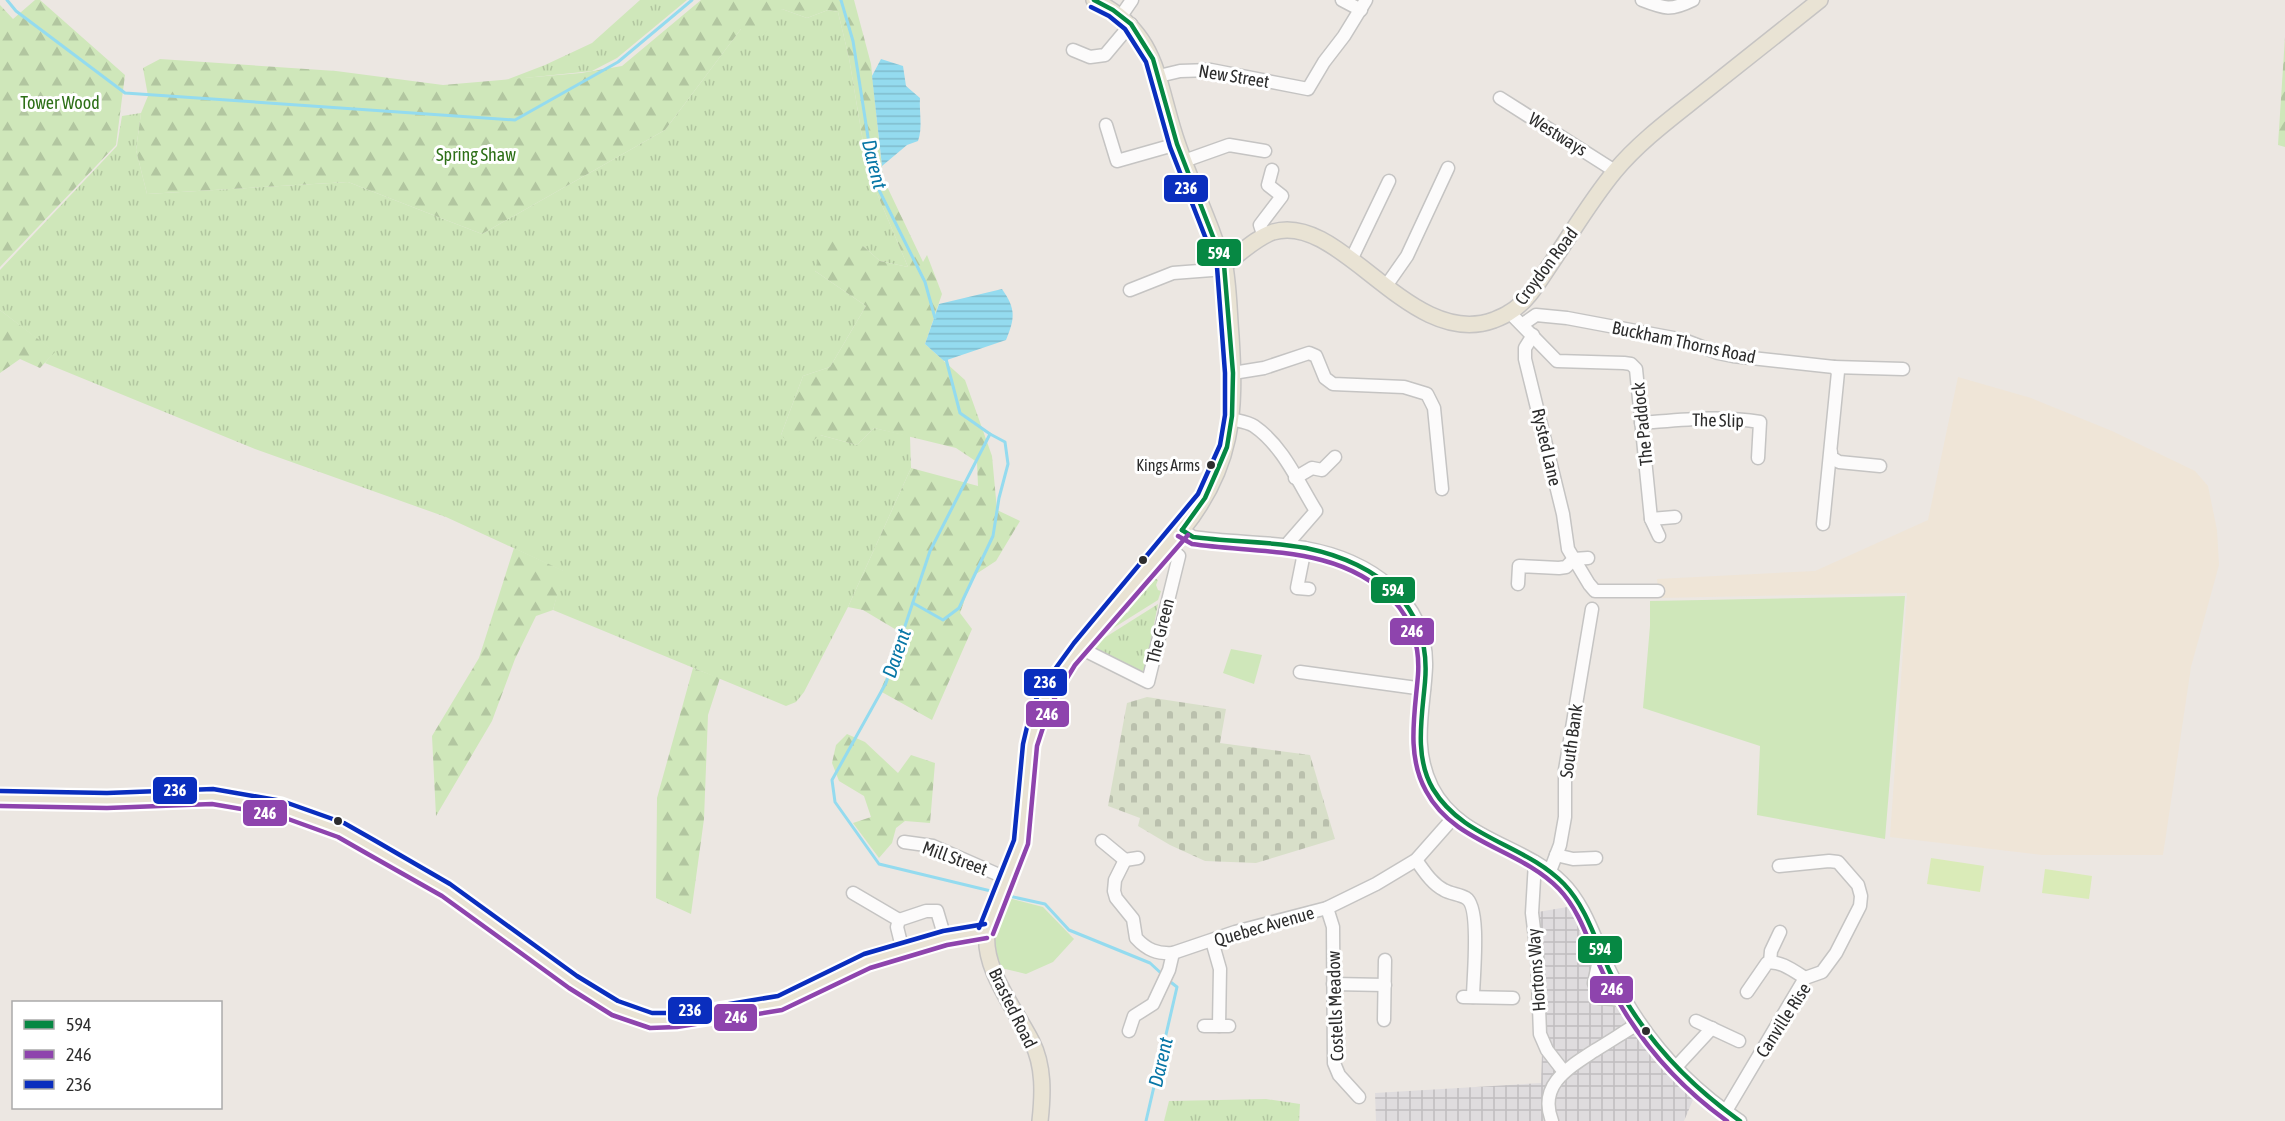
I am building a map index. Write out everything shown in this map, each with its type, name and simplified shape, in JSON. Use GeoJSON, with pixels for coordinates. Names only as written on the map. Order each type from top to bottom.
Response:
{"type":"FeatureCollection","features":[{"type":"Feature","properties":{"kind":"main road"},"geometry":{"type":"LineString","coordinates":[[0,798],[107,801],[213,796],[279,808],[341,830],[370,846],[446,890],[573,982],[615,1008],[651,1021],[682,1020],[780,1003],[867,961],[945,938],[987,931],[1023,834],[1027,766],[1035,726],[1049,690],[1080,648],[1182,530],[1204,498],[1227,447],[1231,419],[1233,373],[1225,267],[1184,161],[1159,76],[1146,46],[1126,20],[1094,0]]}},
{"type":"Feature","properties":{"kind":"main road","name":"Croydon Road"},"geometry":{"type":"LineString","coordinates":[[1225,267],[1272,232],[1287,230],[1311,233],[1429,314],[1456,323],[1482,323],[1510,313],[1539,282],[1615,171],[1651,136],[1820,0]]}},
{"type":"Feature","properties":{"kind":"main road","name":"Brasted Road"},"geometry":{"type":"LineString","coordinates":[[987,931],[989,959],[1020,1023],[1033,1043],[1043,1080],[1040,1121]]}},
{"type":"Feature","properties":{"kind":"street"},"geometry":{"type":"LineString","coordinates":[[1073,50],[1090,57],[1105,55],[1126,20],[1132,0]]}},
{"type":"Feature","properties":{"kind":"street"},"geometry":{"type":"LineString","coordinates":[[1342,0],[1364,5]]}},
{"type":"Feature","properties":{"kind":"street"},"geometry":{"type":"LineString","coordinates":[[1642,0],[1670,9],[1693,0]]}},
{"type":"Feature","properties":{"kind":"street","name":"New Street"},"geometry":{"type":"LineString","coordinates":[[1159,76],[1187,70],[1211,70],[1308,89],[1312,87],[1324,62],[1364,5]]}},
{"type":"Feature","properties":{"kind":"street","name":"Westways"},"geometry":{"type":"LineString","coordinates":[[1500,98],[1615,171]]}},
{"type":"Feature","properties":{"kind":"street"},"geometry":{"type":"LineString","coordinates":[[1106,125],[1117,161],[1178,144]]}},
{"type":"Feature","properties":{"kind":"street"},"geometry":{"type":"LineString","coordinates":[[1184,161],[1229,145],[1264,151]]}},
{"type":"Feature","properties":{"kind":"street"},"geometry":{"type":"LineString","coordinates":[[1264,237],[1260,225],[1282,196],[1268,185],[1272,170]]}},
{"type":"Feature","properties":{"kind":"street"},"geometry":{"type":"LineString","coordinates":[[1386,286],[1407,256],[1445,173],[1456,184]]}},
{"type":"Feature","properties":{"kind":"street"},"geometry":{"type":"LineString","coordinates":[[1351,260],[1389,181]]}},
{"type":"Feature","properties":{"kind":"street"},"geometry":{"type":"LineString","coordinates":[[1131,290],[1173,273],[1225,267]]}},
{"type":"Feature","properties":{"kind":"street","name":"The Paddock"},"geometry":{"type":"LineString","coordinates":[[1510,313],[1557,361],[1631,364],[1636,369],[1651,519],[1659,536]]}},
{"type":"Feature","properties":{"kind":"street","name":"Buckham Thorns Road"},"geometry":{"type":"LineString","coordinates":[[1523,324],[1536,315],[1567,318],[1684,340],[1718,353],[1733,356],[1834,367],[1903,369]]}},
{"type":"Feature","properties":{"kind":"street","name":"Rysted Lane"},"geometry":{"type":"LineString","coordinates":[[1533,335],[1525,348],[1525,359],[1563,514],[1568,549],[1589,584],[1596,591],[1658,591]]}},
{"type":"Feature","properties":{"kind":"street"},"geometry":{"type":"LineString","coordinates":[[1233,373],[1264,368],[1309,353],[1316,356],[1325,378],[1333,384],[1404,387],[1426,394],[1434,408],[1442,489]]}},
{"type":"Feature","properties":{"kind":"street"},"geometry":{"type":"LineString","coordinates":[[1823,524],[1838,372],[1834,367]]}},
{"type":"Feature","properties":{"kind":"street","name":"The Slip"},"geometry":{"type":"LineString","coordinates":[[1641,423],[1710,418],[1738,418],[1760,422],[1758,458]]}},
{"type":"Feature","properties":{"kind":"street"},"geometry":{"type":"LineString","coordinates":[[1231,419],[1255,426],[1286,459],[1316,511],[1289,542],[1289,546]]}},
{"type":"Feature","properties":{"kind":"street"},"geometry":{"type":"LineString","coordinates":[[1831,452],[1831,457],[1839,462],[1880,466]]}},
{"type":"Feature","properties":{"kind":"street"},"geometry":{"type":"LineString","coordinates":[[1295,478],[1312,468],[1322,470],[1335,457]]}},
{"type":"Feature","properties":{"kind":"street"},"geometry":{"type":"LineString","coordinates":[[1651,519],[1675,517]]}},
{"type":"Feature","properties":{"kind":"street"},"geometry":{"type":"LineString","coordinates":[[1182,530],[1197,538],[1289,546],[1331,554],[1352,562],[1384,581],[1407,602],[1424,637],[1426,664],[1419,734],[1424,766],[1444,806],[1454,817],[1550,871],[1572,893],[1625,1000],[1639,1023],[1695,1086],[1740,1121]]}},
{"type":"Feature","properties":{"kind":"street","name":"The Green"},"geometry":{"type":"LineString","coordinates":[[1080,648],[1148,682],[1179,556],[1168,546]]}},
{"type":"Feature","properties":{"kind":"street"},"geometry":{"type":"LineString","coordinates":[[1303,588],[1305,548]]}},
{"type":"Feature","properties":{"kind":"street"},"geometry":{"type":"LineString","coordinates":[[1518,584],[1519,566],[1559,568],[1566,567],[1574,559],[1588,558]]}},
{"type":"Feature","properties":{"kind":"street","name":"South Bank"},"geometry":{"type":"LineString","coordinates":[[1550,871],[1565,818],[1565,770],[1592,609]]}},
{"type":"Feature","properties":{"kind":"street"},"geometry":{"type":"LineString","coordinates":[[1300,672],[1424,689]]}},
{"type":"Feature","properties":{"kind":"street","name":"Quebec Avenue"},"geometry":{"type":"LineString","coordinates":[[1173,953],[1276,920],[1327,908],[1376,884],[1416,860],[1454,817]]}},
{"type":"Feature","properties":{"kind":"street"},"geometry":{"type":"LineString","coordinates":[[1102,841],[1125,860],[1138,858]]}},
{"type":"Feature","properties":{"kind":"street","name":"Mill Street"},"geometry":{"type":"LineString","coordinates":[[904,842],[933,846],[1006,878]]}},
{"type":"Feature","properties":{"kind":"street"},"geometry":{"type":"LineString","coordinates":[[1556,855],[1573,859],[1596,858]]}},
{"type":"Feature","properties":{"kind":"street"},"geometry":{"type":"LineString","coordinates":[[1125,860],[1115,880],[1114,891],[1116,898],[1133,919],[1136,938],[1150,950],[1173,953],[1169,970],[1153,1004],[1134,1016],[1129,1031]]}},
{"type":"Feature","properties":{"kind":"street"},"geometry":{"type":"LineString","coordinates":[[1416,860],[1437,886],[1468,899],[1473,907],[1475,920],[1468,997],[1513,998]]}},
{"type":"Feature","properties":{"kind":"street","name":"Hortons Way"},"geometry":{"type":"LineString","coordinates":[[1534,862],[1532,913],[1537,954],[1540,1034],[1549,1052],[1564,1072]]}},
{"type":"Feature","properties":{"kind":"street","name":"Canville Rise"},"geometry":{"type":"LineString","coordinates":[[1726,1112],[1805,978],[1822,972],[1836,953],[1860,906],[1861,896],[1858,885],[1838,862],[1779,866]]}},
{"type":"Feature","properties":{"kind":"street"},"geometry":{"type":"LineString","coordinates":[[853,893],[899,920],[926,911],[938,911],[945,938]]}},
{"type":"Feature","properties":{"kind":"street","name":"Costells Meadow"},"geometry":{"type":"LineString","coordinates":[[1327,908],[1333,927],[1334,1063],[1339,1075],[1359,1097]]}},
{"type":"Feature","properties":{"kind":"street"},"geometry":{"type":"LineString","coordinates":[[899,920],[898,936],[903,951]]}},
{"type":"Feature","properties":{"kind":"street"},"geometry":{"type":"LineString","coordinates":[[1747,992],[1770,962],[1771,951],[1780,932]]}},
{"type":"Feature","properties":{"kind":"street"},"geometry":{"type":"LineString","coordinates":[[1204,1026],[1224,1026],[1220,969],[1212,941]]}},
{"type":"Feature","properties":{"kind":"street"},"geometry":{"type":"LineString","coordinates":[[1601,951],[1594,983],[1599,998],[1625,1000]]}},
{"type":"Feature","properties":{"kind":"street"},"geometry":{"type":"LineString","coordinates":[[1384,1020],[1385,960]]}},
{"type":"Feature","properties":{"kind":"street"},"geometry":{"type":"LineString","coordinates":[[1770,962],[1782,965],[1805,978]]}},
{"type":"Feature","properties":{"kind":"street"},"geometry":{"type":"LineString","coordinates":[[1333,984],[1385,985]]}},
{"type":"Feature","properties":{"kind":"street"},"geometry":{"type":"LineString","coordinates":[[1696,1021],[1739,1041]]}},
{"type":"Feature","properties":{"kind":"street"},"geometry":{"type":"LineString","coordinates":[[1547,1118],[1554,1082],[1564,1072],[1639,1023]]}},
{"type":"Feature","properties":{"kind":"street"},"geometry":{"type":"LineString","coordinates":[[1676,1067],[1712,1028]]}},
{"type":"Feature","properties":{"kind":"shaded area"},"geometry":{"type":"Polygon","coordinates":[[[1958,377],[2031,398],[2112,431],[2195,471],[2208,486],[2217,530],[2219,565],[2191,667],[2163,855],[2042,855],[1890,837],[1907,593],[1659,598],[1657,579],[1815,571],[1928,520],[1958,377]]]}},
{"type":"Feature","properties":{"kind":"shaded area"},"geometry":{"type":"Polygon","coordinates":[[[1579,905],[1639,1023],[1698,1088],[1684,1121],[1376,1121],[1375,1093],[1541,1083],[1542,1052],[1532,913],[1579,905]]]}},
{"type":"Feature","properties":{"kind":"green space","name":"Tower Wood"},"geometry":{"type":"Polygon","coordinates":[[[35,0],[40,0],[125,75],[116,145],[0,267],[0,5],[13,19],[35,0]]]}},
{"type":"Feature","properties":{"kind":"green space"},"geometry":{"type":"Polygon","coordinates":[[[640,0],[687,0],[617,58],[592,71],[506,80],[592,43],[640,0]]]}},
{"type":"Feature","properties":{"kind":"green space","name":"Spring Shaw"},"geometry":{"type":"Polygon","coordinates":[[[701,0],[854,0],[871,64],[883,178],[923,262],[927,255],[942,294],[925,344],[965,380],[992,456],[997,510],[1020,521],[996,561],[973,576],[960,613],[972,629],[932,720],[880,691],[905,635],[863,610],[848,607],[911,468],[978,486],[977,462],[956,448],[874,428],[857,445],[820,435],[798,453],[781,435],[803,376],[830,367],[866,306],[815,271],[824,238],[863,246],[880,261],[908,267],[868,172],[849,58],[838,12],[828,10],[807,18],[782,9],[763,36],[741,29],[665,130],[482,234],[348,182],[147,194],[136,150],[141,113],[148,96],[143,68],[160,59],[336,71],[443,85],[581,73],[622,66],[701,0]]]}},
{"type":"Feature","properties":{"kind":"green space"},"geometry":{"type":"Polygon","coordinates":[[[782,9],[807,18],[828,10],[838,12],[849,58],[868,172],[908,267],[880,261],[863,246],[815,271],[866,306],[830,367],[803,376],[781,435],[820,435],[857,445],[874,428],[910,436],[911,468],[848,607],[804,692],[796,702],[786,706],[553,610],[563,571],[446,517],[255,449],[45,363],[54,352],[0,310],[0,270],[117,146],[122,116],[141,113],[136,150],[147,194],[348,182],[482,234],[665,130],[741,29],[782,9]]]}},
{"type":"Feature","properties":{"kind":"green space"},"geometry":{"type":"Polygon","coordinates":[[[2285,37],[2285,147],[2278,145],[2285,37]]]}},
{"type":"Feature","properties":{"kind":"green space"},"geometry":{"type":"Polygon","coordinates":[[[0,310],[55,352],[40,368],[20,359],[0,373],[0,310]]]}},
{"type":"Feature","properties":{"kind":"green space"},"geometry":{"type":"Polygon","coordinates":[[[514,548],[564,571],[553,610],[536,616],[515,659],[492,721],[436,816],[432,736],[479,658],[514,548]]]}},
{"type":"Feature","properties":{"kind":"green space"},"geometry":{"type":"Polygon","coordinates":[[[1149,575],[1158,580],[1156,585],[1161,591],[1158,600],[1099,637],[1123,610],[1127,613],[1130,610],[1126,606],[1149,575]]]}},
{"type":"Feature","properties":{"kind":"green space"},"geometry":{"type":"Polygon","coordinates":[[[1905,596],[1885,839],[1757,815],[1760,746],[1643,708],[1650,601],[1905,596]]]}},
{"type":"Feature","properties":{"kind":"green space"},"geometry":{"type":"Polygon","coordinates":[[[1158,604],[1146,666],[1142,672],[1092,648],[1093,645],[1158,604]]]}},
{"type":"Feature","properties":{"kind":"green space"},"geometry":{"type":"Polygon","coordinates":[[[1231,649],[1262,655],[1254,684],[1223,673],[1231,649]]]}},
{"type":"Feature","properties":{"kind":"green space"},"geometry":{"type":"Polygon","coordinates":[[[693,668],[720,678],[708,715],[704,819],[691,914],[656,898],[657,798],[693,668]]]}},
{"type":"Feature","properties":{"kind":"green space"},"geometry":{"type":"Polygon","coordinates":[[[1147,697],[1226,709],[1220,743],[1310,755],[1335,839],[1256,863],[1205,861],[1170,845],[1138,826],[1140,818],[1108,806],[1127,703],[1147,697]]]}},
{"type":"Feature","properties":{"kind":"green space"},"geometry":{"type":"Polygon","coordinates":[[[847,734],[865,742],[898,773],[911,755],[935,763],[930,823],[905,821],[896,828],[892,843],[879,858],[853,823],[871,817],[864,796],[839,781],[832,763],[836,745],[847,734]]]}},
{"type":"Feature","properties":{"kind":"green space"},"geometry":{"type":"Polygon","coordinates":[[[1931,858],[1984,866],[1980,892],[1927,884],[1931,858]]]}},
{"type":"Feature","properties":{"kind":"green space"},"geometry":{"type":"Polygon","coordinates":[[[2045,869],[2092,876],[2089,899],[2042,893],[2045,869]]]}},
{"type":"Feature","properties":{"kind":"green space"},"geometry":{"type":"Polygon","coordinates":[[[1005,897],[1043,907],[1074,939],[1053,962],[1026,974],[997,967],[995,932],[1005,897]]]}},
{"type":"Feature","properties":{"kind":"green space"},"geometry":{"type":"Polygon","coordinates":[[[1266,1099],[1300,1104],[1299,1121],[1164,1121],[1169,1101],[1266,1099]]]}},
{"type":"Feature","properties":{"kind":"water"},"geometry":{"type":"Polygon","coordinates":[[[881,59],[903,66],[906,86],[920,98],[921,125],[918,141],[907,145],[882,166],[872,76],[881,59]]]}},
{"type":"Feature","properties":{"kind":"water"},"geometry":{"type":"Polygon","coordinates":[[[1002,289],[1010,302],[1013,314],[1006,340],[944,361],[925,344],[939,304],[1002,289]]]}},
{"type":"Feature","properties":{"kind":"waterway"},"geometry":{"type":"LineString","coordinates":[[7,0],[16,11],[125,93],[515,120],[618,62],[692,0]]}},
{"type":"Feature","properties":{"kind":"waterway","name":"Darent"},"geometry":{"type":"LineString","coordinates":[[841,0],[853,41],[875,182],[925,282],[935,318]]}},
{"type":"Feature","properties":{"kind":"waterway","name":"Darent"},"geometry":{"type":"LineString","coordinates":[[946,359],[960,413],[990,434],[930,551],[886,683],[832,780],[835,802],[879,864],[995,892]]}},
{"type":"Feature","properties":{"kind":"waterway"},"geometry":{"type":"LineString","coordinates":[[913,603],[943,620],[959,608],[993,536],[999,498],[1008,464],[1005,442],[990,434]]}},
{"type":"Feature","properties":{"kind":"waterway","name":"Darent"},"geometry":{"type":"LineString","coordinates":[[1004,895],[1045,904],[1069,930],[1150,963],[1163,975]]}},
{"type":"Feature","properties":{"kind":"waterway","name":"Darent"},"geometry":{"type":"LineString","coordinates":[[1146,1121],[1177,987],[1168,980]]}},
{"type":"Feature","properties":{"kind":"transit line","name":"594"},"geometry":{"type":"LineString","coordinates":[[1094,0],[1113,10],[1131,24],[1153,59],[1177,144],[1224,265],[1233,373],[1232,416],[1227,447],[1216,473],[1205,498],[1182,530]]}},
{"type":"Feature","properties":{"kind":"transit line","name":"236"},"geometry":{"type":"LineString","coordinates":[[979,928],[1014,840],[1023,744],[1031,710],[1042,687],[1074,643],[1198,494],[1220,445],[1225,415],[1225,373],[1217,267],[1170,147],[1146,62],[1125,29],[1109,16],[1091,7]]}},
{"type":"Feature","properties":{"kind":"transit line","name":"594"},"geometry":{"type":"LineString","coordinates":[[1182,530],[1193,537],[1292,546],[1332,555],[1356,564],[1377,576],[1395,591],[1409,609],[1419,630],[1425,654],[1421,750],[1423,764],[1433,789],[1446,806],[1461,819],[1531,859],[1564,884],[1585,914],[1610,972],[1635,1016],[1683,1073],[1740,1121]]}},
{"type":"Feature","properties":{"kind":"transit line","name":"246"},"geometry":{"type":"LineString","coordinates":[[993,934],[1028,844],[1037,746],[1050,706],[1075,665],[1188,535]]}},
{"type":"Feature","properties":{"kind":"transit line","name":"246"},"geometry":{"type":"LineString","coordinates":[[1178,536],[1192,544],[1298,555],[1324,561],[1349,569],[1372,582],[1393,600],[1410,625],[1418,654],[1413,734],[1416,763],[1426,791],[1438,809],[1453,823],[1543,875],[1559,889],[1580,920],[1600,966],[1629,1019],[1657,1057],[1673,1074],[1708,1107],[1727,1121]]}},
{"type":"Feature","properties":{"kind":"transit line","name":"236"},"geometry":{"type":"LineString","coordinates":[[0,791],[107,793],[213,789],[282,801],[344,823],[374,840],[450,884],[577,976],[618,1001],[652,1013],[675,1013],[778,996],[864,954],[943,931],[985,924]]}},
{"type":"Feature","properties":{"kind":"transit line","name":"246"},"geometry":{"type":"LineString","coordinates":[[0,806],[107,808],[212,804],[277,815],[338,837],[442,896],[569,988],[612,1015],[650,1028],[677,1027],[782,1010],[870,968],[947,945],[987,938]]}},
{"type":"Feature","properties":{"kind":"place","name":"Kings Arms"},"geometry":{"type":"Point","coordinates":[1211,465]}}]}
